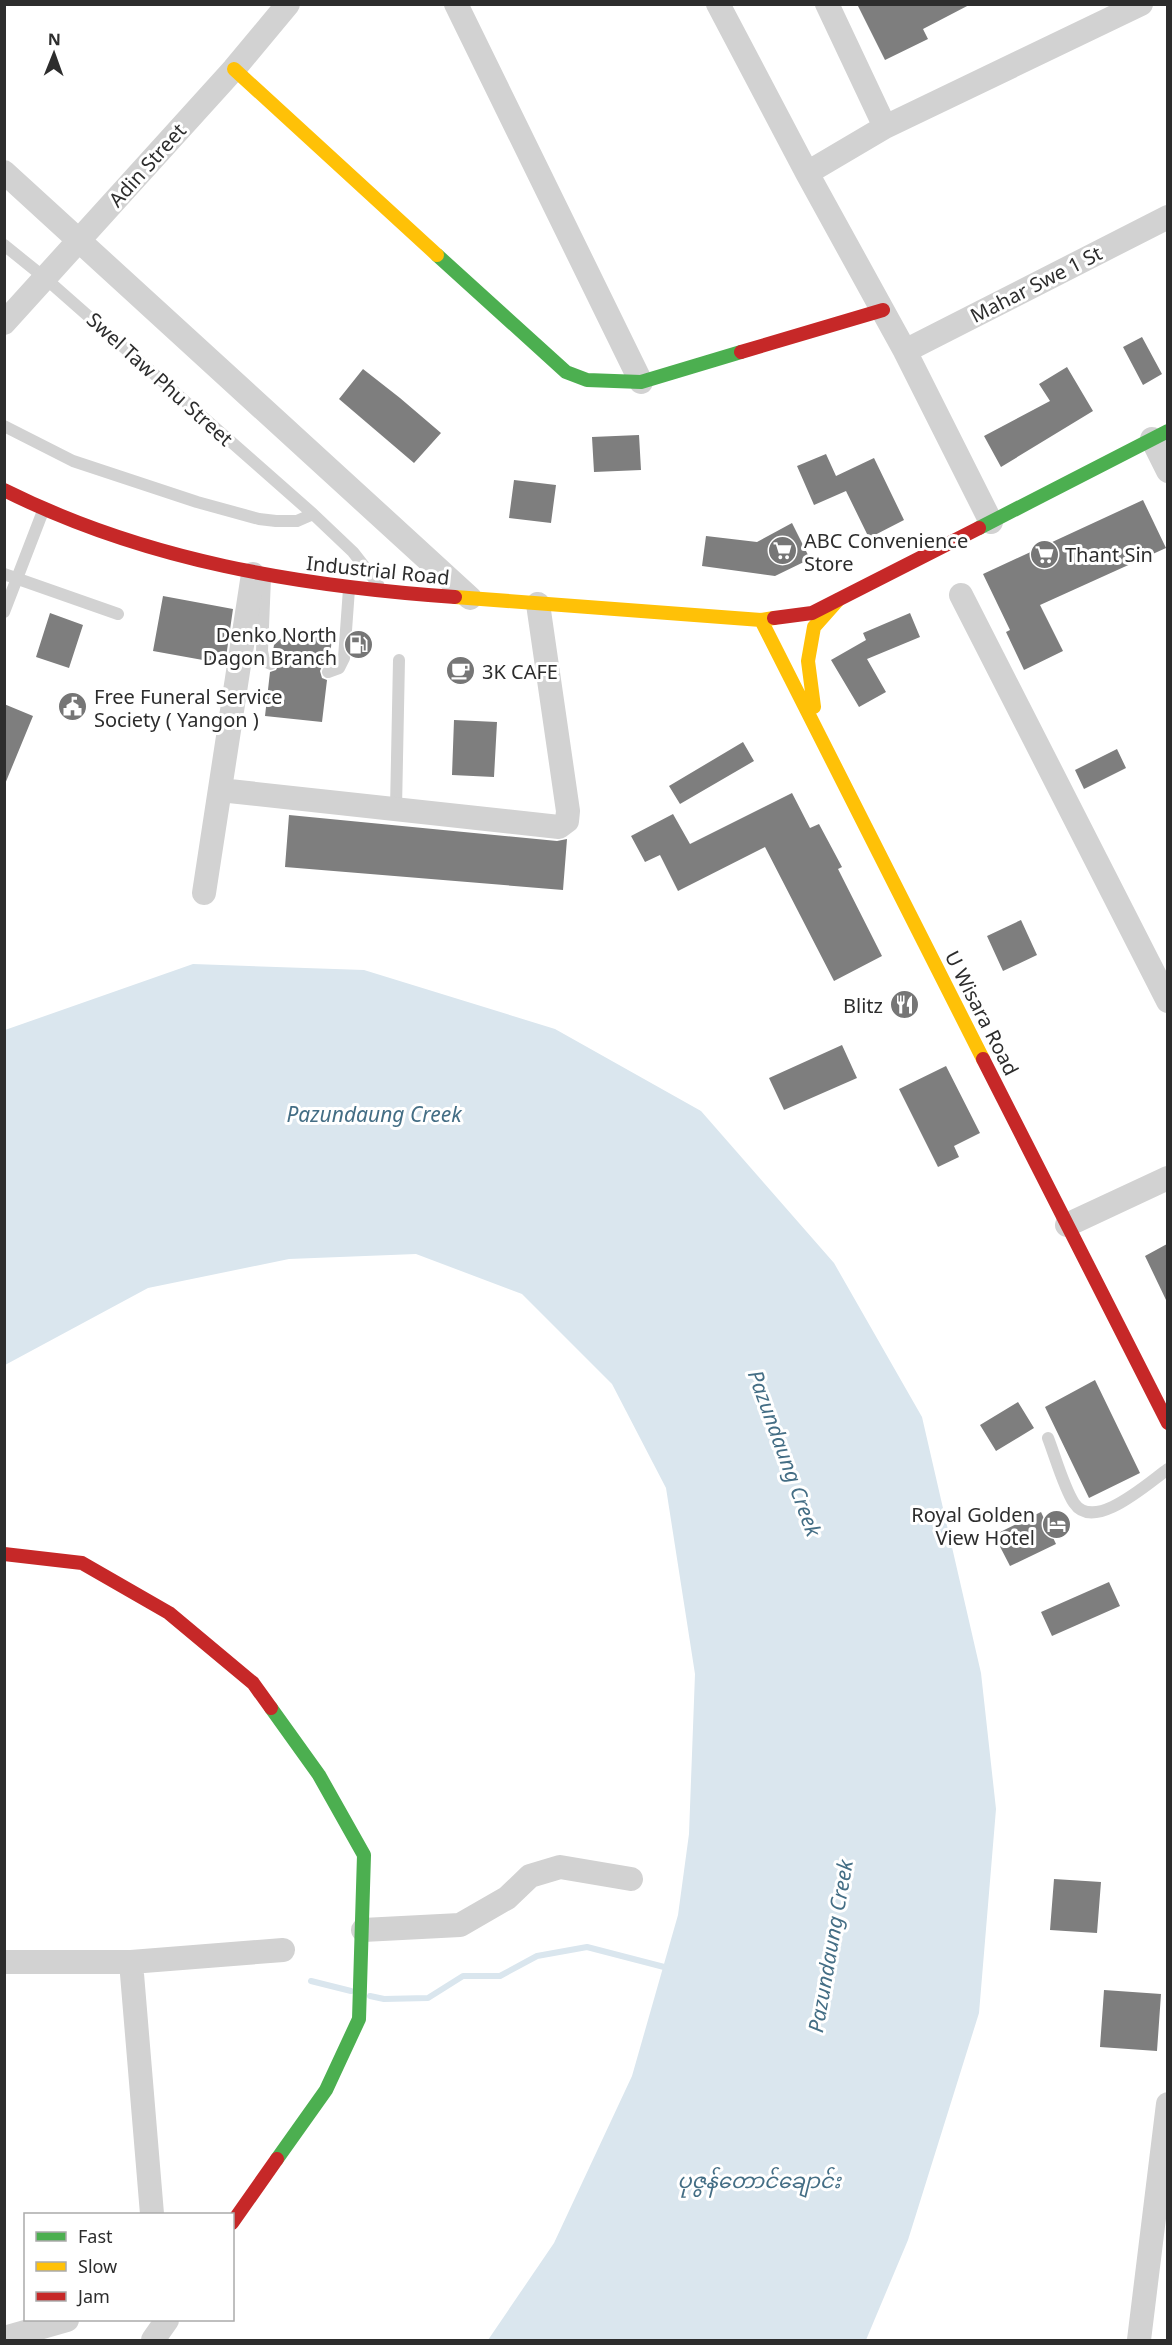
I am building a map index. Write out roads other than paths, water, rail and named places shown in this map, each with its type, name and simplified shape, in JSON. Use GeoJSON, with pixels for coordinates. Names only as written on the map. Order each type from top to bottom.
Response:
{"type":"FeatureCollection","features":[{"type":"Feature","properties":{"kind":"main road"},"geometry":{"type":"LineString","coordinates":[[234,69],[566,372],[587,380],[641,382],[883,310]]}},
{"type":"Feature","properties":{"kind":"main road","name":"Industrial Road"},"geometry":{"type":"LineString","coordinates":[[4,490],[44,510],[144,546],[259,575],[385,592],[761,620],[812,613],[1160,435]]}},
{"type":"Feature","properties":{"kind":"main road"},"geometry":{"type":"LineString","coordinates":[[822,741],[811,693],[808,661],[814,627],[838,600]]}},
{"type":"Feature","properties":{"kind":"main road","name":"U Wisara Road"},"geometry":{"type":"LineString","coordinates":[[761,620],[1167,1423]]}},
{"type":"Feature","properties":{"kind":"main road"},"geometry":{"type":"LineString","coordinates":[[4,1554],[82,1563],[169,1612],[253,1683],[319,1775],[364,1855],[359,2019],[326,2090],[234,2220]]}},
{"type":"Feature","properties":{"kind":"street","name":"Adin Street"},"geometry":{"type":"LineString","coordinates":[[4,323],[234,69],[288,4]]}},
{"type":"Feature","properties":{"kind":"street"},"geometry":{"type":"LineString","coordinates":[[456,4],[641,382]]}},
{"type":"Feature","properties":{"kind":"street"},"geometry":{"type":"LineString","coordinates":[[718,4],[807,173],[905,351],[991,522]]}},
{"type":"Feature","properties":{"kind":"street"},"geometry":{"type":"LineString","coordinates":[[827,4],[885,127]]}},
{"type":"Feature","properties":{"kind":"street"},"geometry":{"type":"LineString","coordinates":[[807,173],[885,127],[1141,4]]}},
{"type":"Feature","properties":{"kind":"street"},"geometry":{"type":"LineString","coordinates":[[4,171],[470,598]]}},
{"type":"Feature","properties":{"kind":"street","name":"Mahar Swe 1 St"},"geometry":{"type":"LineString","coordinates":[[905,351],[1167,217]]}},
{"type":"Feature","properties":{"kind":"street"},"geometry":{"type":"LineString","coordinates":[[1160,435],[1167,471]]}},
{"type":"Feature","properties":{"kind":"street"},"geometry":{"type":"LineString","coordinates":[[204,893],[259,575]]}},
{"type":"Feature","properties":{"kind":"street"},"geometry":{"type":"LineString","coordinates":[[961,595],[1167,1001]]}},
{"type":"Feature","properties":{"kind":"street"},"geometry":{"type":"LineString","coordinates":[[220,790],[559,827],[567,821],[568,811],[538,604]]}},
{"type":"Feature","properties":{"kind":"street"},"geometry":{"type":"LineString","coordinates":[[1067,1226],[1167,1178]]}},
{"type":"Feature","properties":{"kind":"street"},"geometry":{"type":"LineString","coordinates":[[363,1930],[460,1925],[507,1898],[530,1876],[560,1867],[631,1879]]}},
{"type":"Feature","properties":{"kind":"street"},"geometry":{"type":"LineString","coordinates":[[4,1962],[131,1962],[283,1950]]}},
{"type":"Feature","properties":{"kind":"street"},"geometry":{"type":"LineString","coordinates":[[131,1962],[152,2213]]}},
{"type":"Feature","properties":{"kind":"street"},"geometry":{"type":"LineString","coordinates":[[1139,2340],[1163,2181],[1167,2104]]}},
{"type":"Feature","properties":{"kind":"street"},"geometry":{"type":"LineString","coordinates":[[4,2338],[60,2321]]}},
{"type":"Feature","properties":{"kind":"street"},"geometry":{"type":"LineString","coordinates":[[153,2340],[166,2321]]}},
{"type":"Feature","properties":{"kind":"lane","name":"Swel Taw Phu Street"},"geometry":{"type":"LineString","coordinates":[[4,245],[45,278],[313,514],[353,552],[385,592]]}},
{"type":"Feature","properties":{"kind":"lane"},"geometry":{"type":"LineString","coordinates":[[4,426],[73,461],[197,502],[259,519],[276,521],[297,521],[313,514]]}},
{"type":"Feature","properties":{"kind":"lane"},"geometry":{"type":"LineString","coordinates":[[4,612],[44,510]]}},
{"type":"Feature","properties":{"kind":"lane"},"geometry":{"type":"LineString","coordinates":[[4,574],[118,614]]}},
{"type":"Feature","properties":{"kind":"lane"},"geometry":{"type":"LineString","coordinates":[[259,575],[262,651],[264,661],[272,664]]}},
{"type":"Feature","properties":{"kind":"lane"},"geometry":{"type":"LineString","coordinates":[[328,672],[339,668],[344,658],[349,588]]}},
{"type":"Feature","properties":{"kind":"lane"},"geometry":{"type":"LineString","coordinates":[[396,808],[399,660]]}},
{"type":"Feature","properties":{"kind":"lane"},"geometry":{"type":"LineString","coordinates":[[1048,1438],[1073,1503],[1082,1512],[1093,1513],[1108,1510],[1167,1469]]}},
{"type":"Feature","properties":{"kind":"water","name":"ပုဇွန်တောင်ချောင်း"},"geometry":{"type":"Polygon","coordinates":[[[193,964],[364,970],[555,1029],[701,1111],[834,1263],[922,1417],[981,1673],[996,1809],[979,2013],[908,2240],[866,2340],[488,2340],[554,2243],[632,2076],[678,1915],[689,1834],[695,1674],[666,1488],[612,1384],[522,1294],[416,1254],[289,1259],[148,1288],[5,1365],[5,1030],[193,964]]]}},
{"type":"Feature","properties":{"kind":"waterway"},"geometry":{"type":"LineString","coordinates":[[370,1996],[384,1999],[428,1998],[463,1976],[500,1976],[537,1956],[587,1947],[668,1968]]}},
{"type":"Feature","properties":{"kind":"waterway"},"geometry":{"type":"LineString","coordinates":[[311,1981],[351,1991]]}},
{"type":"Feature","properties":{"kind":"place","name":"ABC Convenience Store"},"geometry":{"type":"Point","coordinates":[783,551]}},
{"type":"Feature","properties":{"kind":"place","name":"Thant Sin"},"geometry":{"type":"Point","coordinates":[1044,554]}},
{"type":"Feature","properties":{"kind":"place","name":"Denko North Dagon Branch"},"geometry":{"type":"Point","coordinates":[358,645]}},
{"type":"Feature","properties":{"kind":"place","name":"3K CAFE"},"geometry":{"type":"Point","coordinates":[461,671]}},
{"type":"Feature","properties":{"kind":"place","name":"Free Funeral Service Society ( Yangon )"},"geometry":{"type":"Point","coordinates":[73,707]}},
{"type":"Feature","properties":{"kind":"place","name":"Blitz"},"geometry":{"type":"Point","coordinates":[904,1005]}},
{"type":"Feature","properties":{"kind":"place","name":"Royal Golden View Hotel"},"geometry":{"type":"Point","coordinates":[1056,1525]}},
{"type":"Feature","properties":{"kind":"water label","name":"Pazundaung Creek"},"geometry":{"type":"Point","coordinates":[374,1114]}},
{"type":"Feature","properties":{"kind":"water label","name":"Pazundaung Creek"},"geometry":{"type":"Point","coordinates":[785,1453]}},
{"type":"Feature","properties":{"kind":"water label","name":"Pazundaung Creek"},"geometry":{"type":"Point","coordinates":[830,1946]}}]}
